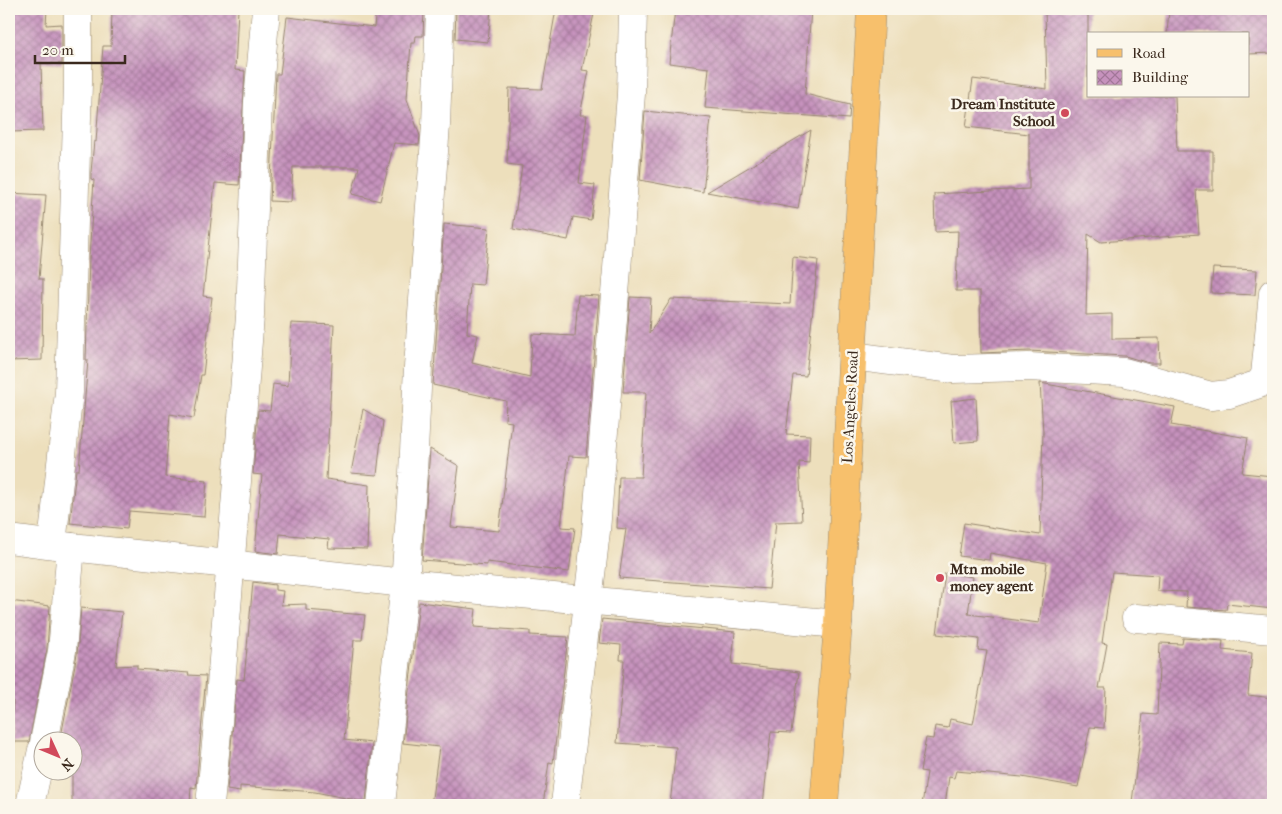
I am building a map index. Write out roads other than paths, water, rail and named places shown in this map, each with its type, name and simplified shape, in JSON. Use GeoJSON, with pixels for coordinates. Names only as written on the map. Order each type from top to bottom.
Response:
{"type":"FeatureCollection","features":[{"type":"Feature","properties":{"kind":"main road","name":"Los Angeles Road"},"geometry":{"type":"LineString","coordinates":[[824,805],[838,624],[872,9]]}},
{"type":"Feature","properties":{"kind":"street"},"geometry":{"type":"LineString","coordinates":[[46,732],[62,651],[61,546],[69,392],[78,83],[78,9]]}},
{"type":"Feature","properties":{"kind":"street"},"geometry":{"type":"LineString","coordinates":[[210,805],[250,316],[258,101],[266,9]]}},
{"type":"Feature","properties":{"kind":"street"},"geometry":{"type":"LineString","coordinates":[[381,805],[405,583],[414,473],[418,367],[436,125],[440,9]]}},
{"type":"Feature","properties":{"kind":"street"},"geometry":{"type":"LineString","coordinates":[[565,805],[589,600],[601,474],[631,94],[633,9]]}},
{"type":"Feature","properties":{"kind":"street"},"geometry":{"type":"LineString","coordinates":[[852,356],[953,369],[1028,367],[1124,372],[1211,396],[1229,394],[1259,384],[1265,376],[1273,293]]}},
{"type":"Feature","properties":{"kind":"street"},"geometry":{"type":"LineString","coordinates":[[9,539],[405,583],[838,624]]}},
{"type":"Feature","properties":{"kind":"street"},"geometry":{"type":"LineString","coordinates":[[1136,618],[1273,630]]}},
{"type":"Feature","properties":{"kind":"street"},"geometry":{"type":"LineString","coordinates":[[30,805],[35,782]]}},
{"type":"Feature","properties":{"kind":"place","name":"Dream Institute School"},"geometry":{"type":"Point","coordinates":[1065,113]}},
{"type":"Feature","properties":{"kind":"place","name":"Mtn mobile money agent"},"geometry":{"type":"Point","coordinates":[940,578]}}]}
